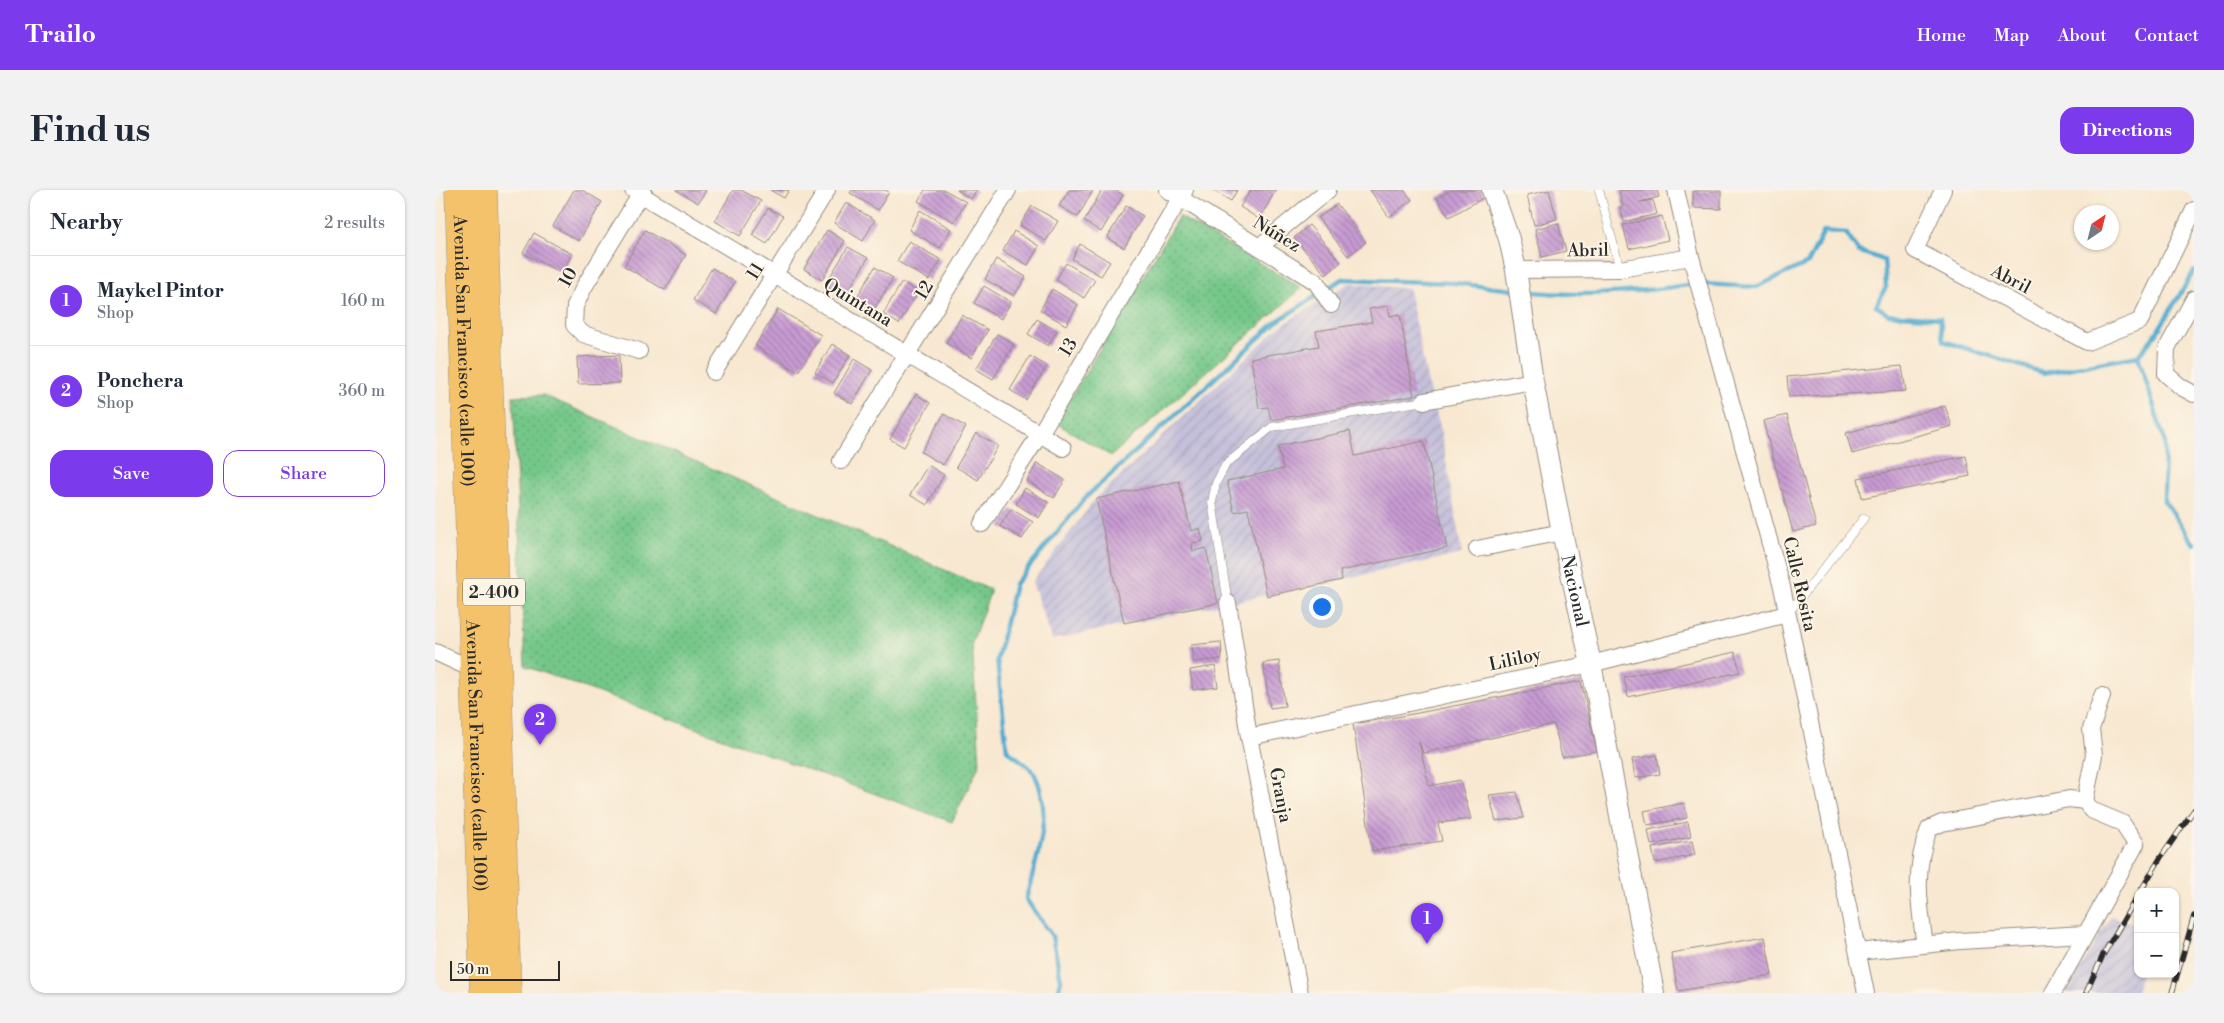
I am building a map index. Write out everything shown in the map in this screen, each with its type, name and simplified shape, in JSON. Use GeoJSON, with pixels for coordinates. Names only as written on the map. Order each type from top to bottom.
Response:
{"type":"FeatureCollection","features":[{"type":"Feature","properties":{"kind":"highway","name":"Avenida San Francisco (calle 100)"},"geometry":{"type":"LineString","coordinates":[[459,190],[484,993]]}},
{"type":"Feature","properties":{"kind":"highway","name":"Avenida San Francisco (calle 100)"},"geometry":{"type":"LineString","coordinates":[[483,190],[507,993]]}},
{"type":"Feature","properties":{"kind":"street","name":"11"},"geometry":{"type":"LineString","coordinates":[[713,372],[775,276],[827,190]]}},
{"type":"Feature","properties":{"kind":"street","name":"12"},"geometry":{"type":"LineString","coordinates":[[841,461],[1008,190]]}},
{"type":"Feature","properties":{"kind":"street"},"geometry":{"type":"LineString","coordinates":[[1259,247],[1328,190]]}},
{"type":"Feature","properties":{"kind":"street","name":"Nacional"},"geometry":{"type":"LineString","coordinates":[[1492,190],[1509,239],[1517,275],[1533,382],[1562,532],[1591,664],[1654,993]]}},
{"type":"Feature","properties":{"kind":"street","name":"Calle Rosita"},"geometry":{"type":"LineString","coordinates":[[1676,190],[1701,294],[1782,587],[1866,993]]}},
{"type":"Feature","properties":{"kind":"street","name":"Abril"},"geometry":{"type":"LineString","coordinates":[[1943,190],[1915,250],[2087,342],[2140,321],[2194,210]]}},
{"type":"Feature","properties":{"kind":"street","name":"Quintana"},"geometry":{"type":"LineString","coordinates":[[639,191],[775,276],[1063,448]]}},
{"type":"Feature","properties":{"kind":"street","name":"10"},"geometry":{"type":"LineString","coordinates":[[639,191],[584,287],[575,306],[574,325],[583,334],[639,351]]}},
{"type":"Feature","properties":{"kind":"street","name":"Núñez"},"geometry":{"type":"LineString","coordinates":[[1178,193],[1316,282],[1331,305]]}},
{"type":"Feature","properties":{"kind":"street","name":"13"},"geometry":{"type":"LineString","coordinates":[[982,524],[1040,434],[1178,193]]}},
{"type":"Feature","properties":{"kind":"street","name":"Abril"},"geometry":{"type":"LineString","coordinates":[[1517,275],[1620,269],[1691,256]]}},
{"type":"Feature","properties":{"kind":"street"},"geometry":{"type":"LineString","coordinates":[[2194,299],[2167,348],[2166,374],[2181,388],[2194,394]]}},
{"type":"Feature","properties":{"kind":"street"},"geometry":{"type":"LineString","coordinates":[[1424,401],[1533,382]]}},
{"type":"Feature","properties":{"kind":"street"},"geometry":{"type":"LineString","coordinates":[[1477,549],[1562,532]]}},
{"type":"Feature","properties":{"kind":"street","name":"Granja"},"geometry":{"type":"LineString","coordinates":[[1228,603],[1249,737],[1301,993]]}},
{"type":"Feature","properties":{"kind":"street","name":"Lililoy"},"geometry":{"type":"LineString","coordinates":[[1249,737],[1591,664],[1787,614]]}},
{"type":"Feature","properties":{"kind":"street"},"geometry":{"type":"LineString","coordinates":[[435,652],[474,670]]}},
{"type":"Feature","properties":{"kind":"street"},"geometry":{"type":"LineString","coordinates":[[2053,993],[2136,844],[2122,823],[2091,810],[2085,801],[2094,755],[2091,729],[2103,696]]}},
{"type":"Feature","properties":{"kind":"street"},"geometry":{"type":"LineString","coordinates":[[1925,945],[1917,892],[1923,844],[1929,829],[1942,823],[2069,799],[2085,801]]}},
{"type":"Feature","properties":{"kind":"street"},"geometry":{"type":"LineString","coordinates":[[1858,952],[1925,945],[2085,934]]}},
{"type":"Feature","properties":{"kind":"lane"},"geometry":{"type":"LineString","coordinates":[[1599,190],[1620,269]]}},
{"type":"Feature","properties":{"kind":"lane"},"geometry":{"type":"LineString","coordinates":[[1228,603],[1211,502],[1216,483],[1226,464],[1272,427],[1424,401]]}},
{"type":"Feature","properties":{"kind":"lane"},"geometry":{"type":"LineString","coordinates":[[1787,614],[1864,518]]}},
{"type":"Feature","properties":{"kind":"shaded area"},"geometry":{"type":"Polygon","coordinates":[[[1349,283],[1409,289],[1429,389],[1440,426],[1462,554],[1052,640],[1032,582],[1096,498],[1279,327],[1349,283]]]}},
{"type":"Feature","properties":{"kind":"shaded area"},"geometry":{"type":"Polygon","coordinates":[[[2111,916],[2134,925],[2134,978],[2140,978],[2136,993],[2065,993],[2111,916]]]}},
{"type":"Feature","properties":{"kind":"green space"},"geometry":{"type":"Polygon","coordinates":[[[1179,216],[1302,288],[1111,456],[1056,423],[1179,216]]]}},
{"type":"Feature","properties":{"kind":"green space"},"geometry":{"type":"Polygon","coordinates":[[[543,395],[991,590],[972,643],[980,763],[952,822],[525,666],[513,396],[543,395]]]}},
{"type":"Feature","properties":{"kind":"building"},"geometry":{"type":"Polygon","coordinates":[[[574,190],[582,190],[602,202],[579,241],[553,226],[574,190]]]}},
{"type":"Feature","properties":{"kind":"building"},"geometry":{"type":"Polygon","coordinates":[[[676,190],[706,190],[698,203],[676,190]]]}},
{"type":"Feature","properties":{"kind":"building"},"geometry":{"type":"Polygon","coordinates":[[[733,190],[741,190],[761,201],[740,236],[715,221],[733,190]]]}},
{"type":"Feature","properties":{"kind":"building"},"geometry":{"type":"Polygon","coordinates":[[[770,190],[789,190],[784,198],[770,190]]]}},
{"type":"Feature","properties":{"kind":"building"},"geometry":{"type":"Polygon","coordinates":[[[852,190],[885,190],[889,192],[878,210],[850,193],[852,190]]]}},
{"type":"Feature","properties":{"kind":"building"},"geometry":{"type":"Polygon","coordinates":[[[925,190],[945,190],[966,202],[954,222],[918,201],[925,190]]]}},
{"type":"Feature","properties":{"kind":"building"},"geometry":{"type":"Polygon","coordinates":[[[957,190],[977,190],[971,199],[957,190]]]}},
{"type":"Feature","properties":{"kind":"building"},"geometry":{"type":"Polygon","coordinates":[[[1069,190],[1093,190],[1078,217],[1059,206],[1069,190]]]}},
{"type":"Feature","properties":{"kind":"building"},"geometry":{"type":"Polygon","coordinates":[[[1102,190],[1115,190],[1123,195],[1101,232],[1084,221],[1102,190]]]}},
{"type":"Feature","properties":{"kind":"building"},"geometry":{"type":"Polygon","coordinates":[[[1212,190],[1237,190],[1231,201],[1212,190]]]}},
{"type":"Feature","properties":{"kind":"building"},"geometry":{"type":"Polygon","coordinates":[[[1251,190],[1276,190],[1259,219],[1240,207],[1251,190]]]}},
{"type":"Feature","properties":{"kind":"building"},"geometry":{"type":"Polygon","coordinates":[[[1370,190],[1404,190],[1412,200],[1389,217],[1370,190]]]}},
{"type":"Feature","properties":{"kind":"building"},"geometry":{"type":"Polygon","coordinates":[[[1451,190],[1481,190],[1485,197],[1449,217],[1437,198],[1451,190]]]}},
{"type":"Feature","properties":{"kind":"building"},"geometry":{"type":"Polygon","coordinates":[[[1549,190],[1557,219],[1534,225],[1527,195],[1549,190]]]}},
{"type":"Feature","properties":{"kind":"building"},"geometry":{"type":"Polygon","coordinates":[[[1657,190],[1659,197],[1640,202],[1653,200],[1657,214],[1624,222],[1620,207],[1623,207],[1619,191],[1657,190]]]}},
{"type":"Feature","properties":{"kind":"building"},"geometry":{"type":"Polygon","coordinates":[[[1693,191],[1721,191],[1721,209],[1693,208],[1693,191]]]}},
{"type":"Feature","properties":{"kind":"building"},"geometry":{"type":"Polygon","coordinates":[[[846,203],[875,220],[863,241],[834,223],[846,203]]]}},
{"type":"Feature","properties":{"kind":"building"},"geometry":{"type":"Polygon","coordinates":[[[1337,204],[1366,242],[1348,256],[1318,218],[1337,204]]]}},
{"type":"Feature","properties":{"kind":"building"},"geometry":{"type":"Polygon","coordinates":[[[1032,206],[1058,221],[1046,241],[1020,225],[1032,206]]]}},
{"type":"Feature","properties":{"kind":"building"},"geometry":{"type":"Polygon","coordinates":[[[1126,206],[1143,216],[1124,248],[1107,238],[1126,206]]]}},
{"type":"Feature","properties":{"kind":"building"},"geometry":{"type":"Polygon","coordinates":[[[768,208],[783,216],[767,244],[752,235],[768,208]]]}},
{"type":"Feature","properties":{"kind":"building"},"geometry":{"type":"Polygon","coordinates":[[[920,210],[951,229],[940,248],[909,230],[920,210]]]}},
{"type":"Feature","properties":{"kind":"building"},"geometry":{"type":"Polygon","coordinates":[[[1662,216],[1668,240],[1629,249],[1623,225],[1662,216]]]}},
{"type":"Feature","properties":{"kind":"building"},"geometry":{"type":"Polygon","coordinates":[[[1558,223],[1566,251],[1542,257],[1535,229],[1558,223]]]}},
{"type":"Feature","properties":{"kind":"building"},"geometry":{"type":"Polygon","coordinates":[[[1309,225],[1341,262],[1326,275],[1294,238],[1309,225]]]}},
{"type":"Feature","properties":{"kind":"building"},"geometry":{"type":"Polygon","coordinates":[[[645,230],[686,255],[665,290],[624,266],[645,230]]]}},
{"type":"Feature","properties":{"kind":"building"},"geometry":{"type":"Polygon","coordinates":[[[827,230],[845,241],[822,280],[804,269],[827,230]]]}},
{"type":"Feature","properties":{"kind":"building"},"geometry":{"type":"Polygon","coordinates":[[[1014,231],[1039,246],[1028,265],[1003,251],[1014,231]]]}},
{"type":"Feature","properties":{"kind":"building"},"geometry":{"type":"Polygon","coordinates":[[[534,233],[572,254],[562,273],[523,253],[534,233]]]}},
{"type":"Feature","properties":{"kind":"building"},"geometry":{"type":"Polygon","coordinates":[[[909,241],[941,260],[929,280],[897,261],[909,241]]]}},
{"type":"Feature","properties":{"kind":"building"},"geometry":{"type":"Polygon","coordinates":[[[1080,244],[1110,262],[1101,276],[1072,259],[1080,244]]]}},
{"type":"Feature","properties":{"kind":"building"},"geometry":{"type":"Polygon","coordinates":[[[848,247],[868,258],[845,297],[825,285],[848,247]]]}},
{"type":"Feature","properties":{"kind":"building"},"geometry":{"type":"Polygon","coordinates":[[[996,259],[1026,277],[1014,296],[985,279],[996,259]]]}},
{"type":"Feature","properties":{"kind":"building"},"geometry":{"type":"Polygon","coordinates":[[[1066,263],[1095,280],[1084,298],[1056,280],[1066,263]]]}},
{"type":"Feature","properties":{"kind":"building"},"geometry":{"type":"Polygon","coordinates":[[[875,267],[893,278],[873,311],[855,300],[875,267]]]}},
{"type":"Feature","properties":{"kind":"building"},"geometry":{"type":"Polygon","coordinates":[[[712,268],[735,282],[716,314],[693,300],[712,268]]]}},
{"type":"Feature","properties":{"kind":"building"},"geometry":{"type":"Polygon","coordinates":[[[902,282],[918,292],[899,324],[883,314],[902,282]]]}},
{"type":"Feature","properties":{"kind":"building"},"geometry":{"type":"Polygon","coordinates":[[[984,286],[1011,302],[1001,319],[974,303],[984,286]]]}},
{"type":"Feature","properties":{"kind":"building"},"geometry":{"type":"Polygon","coordinates":[[[1052,289],[1078,305],[1066,325],[1040,310],[1052,289]]]}},
{"type":"Feature","properties":{"kind":"building"},"geometry":{"type":"Polygon","coordinates":[[[1388,306],[1390,316],[1400,314],[1414,396],[1271,420],[1268,407],[1259,408],[1251,358],[1319,346],[1316,331],[1372,322],[1369,309],[1388,306]]]}},
{"type":"Feature","properties":{"kind":"building"},"geometry":{"type":"Polygon","coordinates":[[[778,309],[821,335],[798,372],[755,346],[778,309]]]}},
{"type":"Feature","properties":{"kind":"building"},"geometry":{"type":"Polygon","coordinates":[[[962,315],[988,330],[971,358],[946,343],[962,315]]]}},
{"type":"Feature","properties":{"kind":"building"},"geometry":{"type":"Polygon","coordinates":[[[1037,319],[1057,331],[1048,346],[1028,334],[1037,319]]]}},
{"type":"Feature","properties":{"kind":"building"},"geometry":{"type":"Polygon","coordinates":[[[997,334],[1014,344],[993,379],[976,369],[997,334]]]}},
{"type":"Feature","properties":{"kind":"building"},"geometry":{"type":"Polygon","coordinates":[[[832,344],[850,355],[833,383],[815,372],[832,344]]]}},
{"type":"Feature","properties":{"kind":"building"},"geometry":{"type":"Polygon","coordinates":[[[619,355],[620,383],[578,384],[577,357],[619,355]]]}},
{"type":"Feature","properties":{"kind":"building"},"geometry":{"type":"Polygon","coordinates":[[[1030,356],[1047,366],[1026,400],[1010,390],[1030,356]]]}},
{"type":"Feature","properties":{"kind":"building"},"geometry":{"type":"Polygon","coordinates":[[[854,359],[872,370],[852,404],[834,393],[854,359]]]}},
{"type":"Feature","properties":{"kind":"building"},"geometry":{"type":"Polygon","coordinates":[[[1902,366],[1906,391],[1789,397],[1787,377],[1902,366]]]}},
{"type":"Feature","properties":{"kind":"building"},"geometry":{"type":"Polygon","coordinates":[[[916,394],[930,403],[904,447],[890,439],[916,394]]]}},
{"type":"Feature","properties":{"kind":"building"},"geometry":{"type":"Polygon","coordinates":[[[1945,406],[1952,426],[1852,454],[1846,433],[1945,406]]]}},
{"type":"Feature","properties":{"kind":"building"},"geometry":{"type":"Polygon","coordinates":[[[944,414],[966,427],[943,465],[921,452],[944,414]]]}},
{"type":"Feature","properties":{"kind":"building"},"geometry":{"type":"Polygon","coordinates":[[[1787,415],[1816,526],[1793,532],[1763,421],[1787,415]]]}},
{"type":"Feature","properties":{"kind":"building"},"geometry":{"type":"Polygon","coordinates":[[[1350,431],[1355,456],[1424,441],[1447,548],[1340,571],[1342,580],[1267,596],[1248,509],[1234,512],[1227,481],[1283,469],[1278,446],[1350,431]]]}},
{"type":"Feature","properties":{"kind":"building"},"geometry":{"type":"Polygon","coordinates":[[[976,433],[998,446],[978,480],[956,467],[976,433]]]}},
{"type":"Feature","properties":{"kind":"building"},"geometry":{"type":"Polygon","coordinates":[[[1966,456],[1970,476],[1862,498],[1858,478],[1966,456]]]}},
{"type":"Feature","properties":{"kind":"building"},"geometry":{"type":"Polygon","coordinates":[[[1037,463],[1065,480],[1054,498],[1027,481],[1037,463]]]}},
{"type":"Feature","properties":{"kind":"building"},"geometry":{"type":"Polygon","coordinates":[[[928,465],[944,475],[927,505],[910,495],[928,465]]]}},
{"type":"Feature","properties":{"kind":"building"},"geometry":{"type":"Polygon","coordinates":[[[1179,481],[1191,531],[1200,528],[1203,541],[1192,543],[1193,551],[1206,548],[1218,603],[1124,623],[1096,499],[1179,481]]]}},
{"type":"Feature","properties":{"kind":"building"},"geometry":{"type":"Polygon","coordinates":[[[1025,488],[1048,502],[1039,518],[1016,504],[1025,488]]]}},
{"type":"Feature","properties":{"kind":"building"},"geometry":{"type":"Polygon","coordinates":[[[1011,509],[1033,522],[1022,539],[1000,526],[1011,509]]]}},
{"type":"Feature","properties":{"kind":"building"},"geometry":{"type":"Polygon","coordinates":[[[1221,642],[1222,659],[1193,662],[1191,645],[1221,642]]]}},
{"type":"Feature","properties":{"kind":"building"},"geometry":{"type":"Polygon","coordinates":[[[1735,652],[1740,672],[1628,697],[1624,677],[1735,652]]]}},
{"type":"Feature","properties":{"kind":"building"},"geometry":{"type":"Polygon","coordinates":[[[1279,661],[1285,706],[1270,708],[1263,663],[1279,661]]]}},
{"type":"Feature","properties":{"kind":"building"},"geometry":{"type":"Polygon","coordinates":[[[1215,666],[1218,687],[1193,690],[1190,670],[1215,666]]]}},
{"type":"Feature","properties":{"kind":"building"},"geometry":{"type":"Polygon","coordinates":[[[1581,681],[1597,751],[1562,757],[1554,724],[1423,753],[1419,742],[1429,786],[1460,780],[1471,819],[1438,823],[1442,841],[1372,851],[1353,724],[1581,681]]]}},
{"type":"Feature","properties":{"kind":"building"},"geometry":{"type":"Polygon","coordinates":[[[1657,755],[1660,774],[1635,778],[1632,759],[1657,755]]]}},
{"type":"Feature","properties":{"kind":"building"},"geometry":{"type":"Polygon","coordinates":[[[1517,792],[1524,818],[1496,821],[1489,795],[1517,792]]]}},
{"type":"Feature","properties":{"kind":"building"},"geometry":{"type":"Polygon","coordinates":[[[1684,803],[1687,818],[1647,825],[1644,811],[1684,803]]]}},
{"type":"Feature","properties":{"kind":"building"},"geometry":{"type":"Polygon","coordinates":[[[1688,822],[1691,837],[1651,845],[1648,830],[1688,822]]]}},
{"type":"Feature","properties":{"kind":"building"},"geometry":{"type":"Polygon","coordinates":[[[1692,841],[1695,855],[1655,863],[1652,848],[1692,841]]]}},
{"type":"Feature","properties":{"kind":"building"},"geometry":{"type":"Polygon","coordinates":[[[1765,937],[1772,975],[1678,991],[1671,953],[1765,937]]]}},
{"type":"Feature","properties":{"kind":"waterway"},"geometry":{"type":"LineString","coordinates":[[1703,284],[1756,287],[1808,263],[1824,231],[1846,233],[1858,251],[1884,260],[1886,287],[1876,306],[1888,314],[1940,318],[1943,341],[2044,373],[2138,356],[2156,334],[2194,271]]}},
{"type":"Feature","properties":{"kind":"waterway"},"geometry":{"type":"LineString","coordinates":[[1058,993],[1061,980],[1052,936],[1026,899],[1041,837],[1043,806],[1035,775],[1007,750],[997,660],[1015,584],[1085,498],[1276,322],[1342,279],[1454,283],[1513,290]]}},
{"type":"Feature","properties":{"kind":"waterway"},"geometry":{"type":"LineString","coordinates":[[1524,291],[1588,294],[1695,284]]}},
{"type":"Feature","properties":{"kind":"waterway"},"geometry":{"type":"LineString","coordinates":[[2138,356],[2165,442],[2164,501],[2194,544]]}},
{"type":"Feature","properties":{"kind":"railway"},"geometry":{"type":"LineString","coordinates":[[2142,888],[2161,857],[2194,810]]}},
{"type":"Feature","properties":{"kind":"railway"},"geometry":{"type":"LineString","coordinates":[[2086,993],[2103,955],[2134,902]]}},
{"type":"Feature","properties":{"kind":"railway"},"geometry":{"type":"LineString","coordinates":[[2172,993],[2194,916]]}},
{"type":"Feature","properties":{"kind":"place","name":"Ponchera"},"geometry":{"type":"Point","coordinates":[540,745]}},
{"type":"Feature","properties":{"kind":"place","name":"Maykel Pintor"},"geometry":{"type":"Point","coordinates":[1427,944]}}]}
